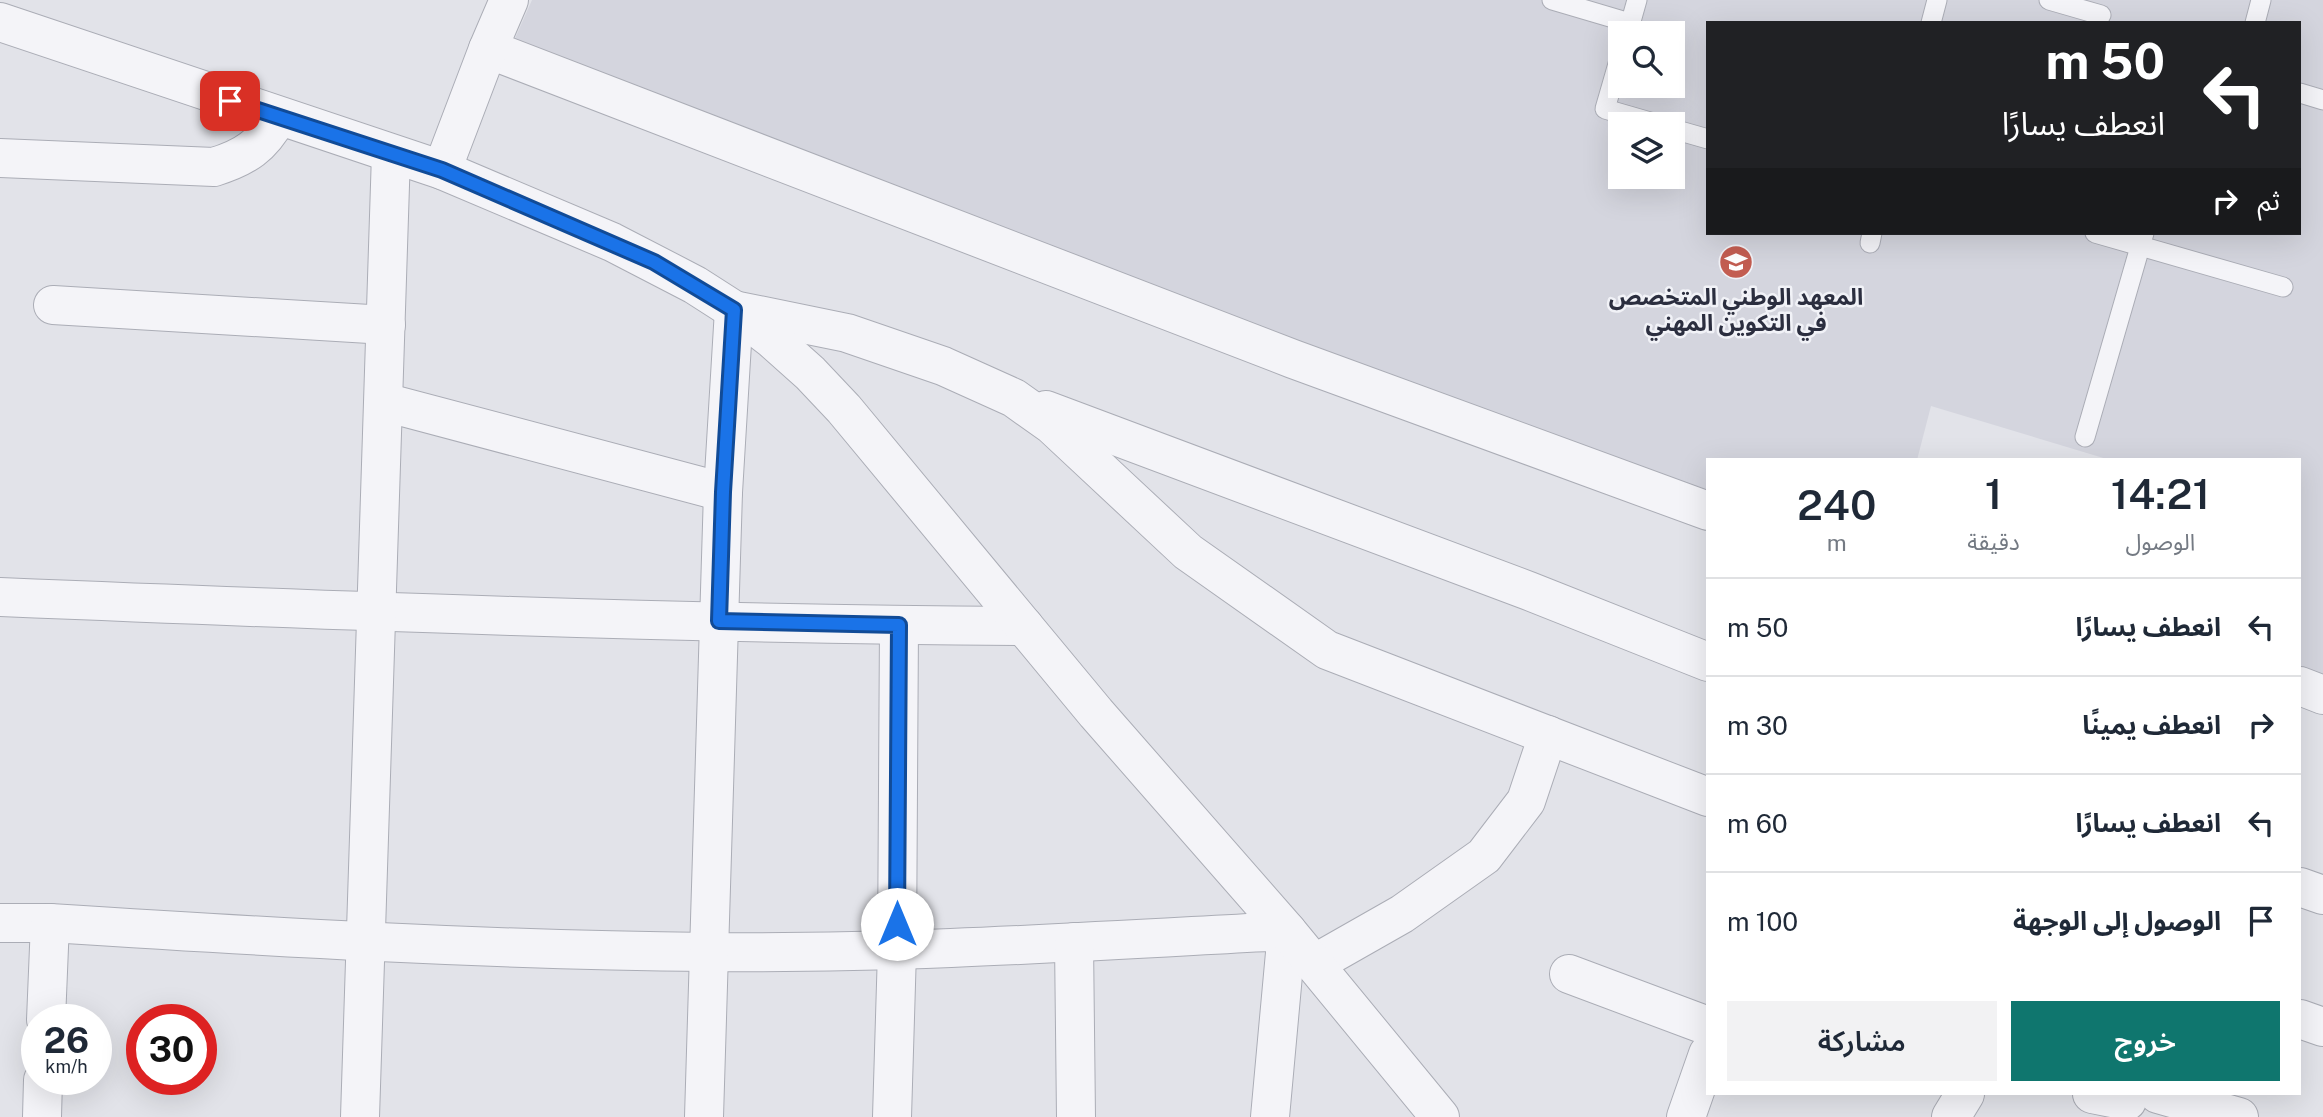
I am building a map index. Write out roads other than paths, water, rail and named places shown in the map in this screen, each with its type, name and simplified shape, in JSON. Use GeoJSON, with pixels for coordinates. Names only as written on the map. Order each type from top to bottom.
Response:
{"type":"FeatureCollection","features":[{"type":"Feature","properties":{"kind":"street"},"geometry":{"type":"LineString","coordinates":[[442,170],[509,0]]}},
{"type":"Feature","properties":{"kind":"street"},"geometry":{"type":"LineString","coordinates":[[0,22],[442,170],[654,262],[734,310],[810,373],[844,409],[1096,713],[1287,931],[1440,1117]]}},
{"type":"Feature","properties":{"kind":"street"},"geometry":{"type":"LineString","coordinates":[[488,49],[1293,359],[1706,510]]}},
{"type":"Feature","properties":{"kind":"street"},"geometry":{"type":"LineString","coordinates":[[0,158],[214,167],[234,161],[253,150],[268,135],[278,117]]}},
{"type":"Feature","properties":{"kind":"street"},"geometry":{"type":"LineString","coordinates":[[360,1117],[391,154]]}},
{"type":"Feature","properties":{"kind":"street"},"geometry":{"type":"LineString","coordinates":[[53,305],[386,325]]}},
{"type":"Feature","properties":{"kind":"street"},"geometry":{"type":"LineString","coordinates":[[734,310],[847,333],[943,366],[1014,398],[1529,591],[1706,661]]}},
{"type":"Feature","properties":{"kind":"street"},"geometry":{"type":"LineString","coordinates":[[704,1117],[723,492],[734,310]]}},
{"type":"Feature","properties":{"kind":"street"},"geometry":{"type":"LineString","coordinates":[[1014,398],[1052,425],[1188,552],[1327,650],[1706,796]]}},
{"type":"Feature","properties":{"kind":"street"},"geometry":{"type":"LineString","coordinates":[[384,402],[723,492]]}},
{"type":"Feature","properties":{"kind":"street"},"geometry":{"type":"LineString","coordinates":[[0,597],[377,612],[1024,626]]}},
{"type":"Feature","properties":{"kind":"street"},"geometry":{"type":"LineString","coordinates":[[892,1117],[897,951],[899,625]]}},
{"type":"Feature","properties":{"kind":"street"},"geometry":{"type":"LineString","coordinates":[[2301,686],[2323,695]]}},
{"type":"Feature","properties":{"kind":"street"},"geometry":{"type":"LineString","coordinates":[[1314,964],[1402,914],[1484,856],[1526,801],[1548,735]]}},
{"type":"Feature","properties":{"kind":"street"},"geometry":{"type":"LineString","coordinates":[[2301,887],[2323,895]]}},
{"type":"Feature","properties":{"kind":"street"},"geometry":{"type":"LineString","coordinates":[[0,923],[50,923],[367,942],[709,952],[897,951],[1287,931]]}},
{"type":"Feature","properties":{"kind":"street"},"geometry":{"type":"LineString","coordinates":[[47,1004],[50,923]]}},
{"type":"Feature","properties":{"kind":"street"},"geometry":{"type":"LineString","coordinates":[[1270,1117],[1287,931]]}},
{"type":"Feature","properties":{"kind":"street"},"geometry":{"type":"LineString","coordinates":[[1074,942],[1076,1117]]}},
{"type":"Feature","properties":{"kind":"street"},"geometry":{"type":"LineString","coordinates":[[1569,974],[1706,1025]]}},
{"type":"Feature","properties":{"kind":"street"},"geometry":{"type":"LineString","coordinates":[[2301,1019],[2323,1027]]}},
{"type":"Feature","properties":{"kind":"street"},"geometry":{"type":"LineString","coordinates":[[1686,1117],[1706,1060]]}},
{"type":"Feature","properties":{"kind":"street"},"geometry":{"type":"LineString","coordinates":[[42,1117],[43,1095]]}},
{"type":"Feature","properties":{"kind":"street"},"geometry":{"type":"LineString","coordinates":[[1951,1117],[1964,1095]]}},
{"type":"Feature","properties":{"kind":"street"},"geometry":{"type":"LineString","coordinates":[[2125,1100],[2239,1117]]}},
{"type":"Feature","properties":{"kind":"lane"},"geometry":{"type":"LineString","coordinates":[[1552,0],[1610,21]]}},
{"type":"Feature","properties":{"kind":"lane"},"geometry":{"type":"LineString","coordinates":[[1631,21],[1637,0]]}},
{"type":"Feature","properties":{"kind":"lane"},"geometry":{"type":"LineString","coordinates":[[1932,21],[1937,0]]}},
{"type":"Feature","properties":{"kind":"lane"},"geometry":{"type":"LineString","coordinates":[[2049,0],[2102,13]]}},
{"type":"Feature","properties":{"kind":"lane"},"geometry":{"type":"LineString","coordinates":[[2256,21],[2261,0]]}},
{"type":"Feature","properties":{"kind":"lane"},"geometry":{"type":"LineString","coordinates":[[2301,93],[2323,100]]}},
{"type":"Feature","properties":{"kind":"lane"},"geometry":{"type":"LineString","coordinates":[[1608,98],[1605,109],[1615,112]]}},
{"type":"Feature","properties":{"kind":"lane"},"geometry":{"type":"LineString","coordinates":[[1685,132],[1706,138]]}},
{"type":"Feature","properties":{"kind":"lane"},"geometry":{"type":"LineString","coordinates":[[2111,235],[2142,239],[2283,287]]}},
{"type":"Feature","properties":{"kind":"lane"},"geometry":{"type":"LineString","coordinates":[[2085,437],[2142,239]]}},
{"type":"Feature","properties":{"kind":"place","name":"المعهد الوطني المتخصص في التكوين المهني"},"geometry":{"type":"Point","coordinates":[1736,262]}}]}
